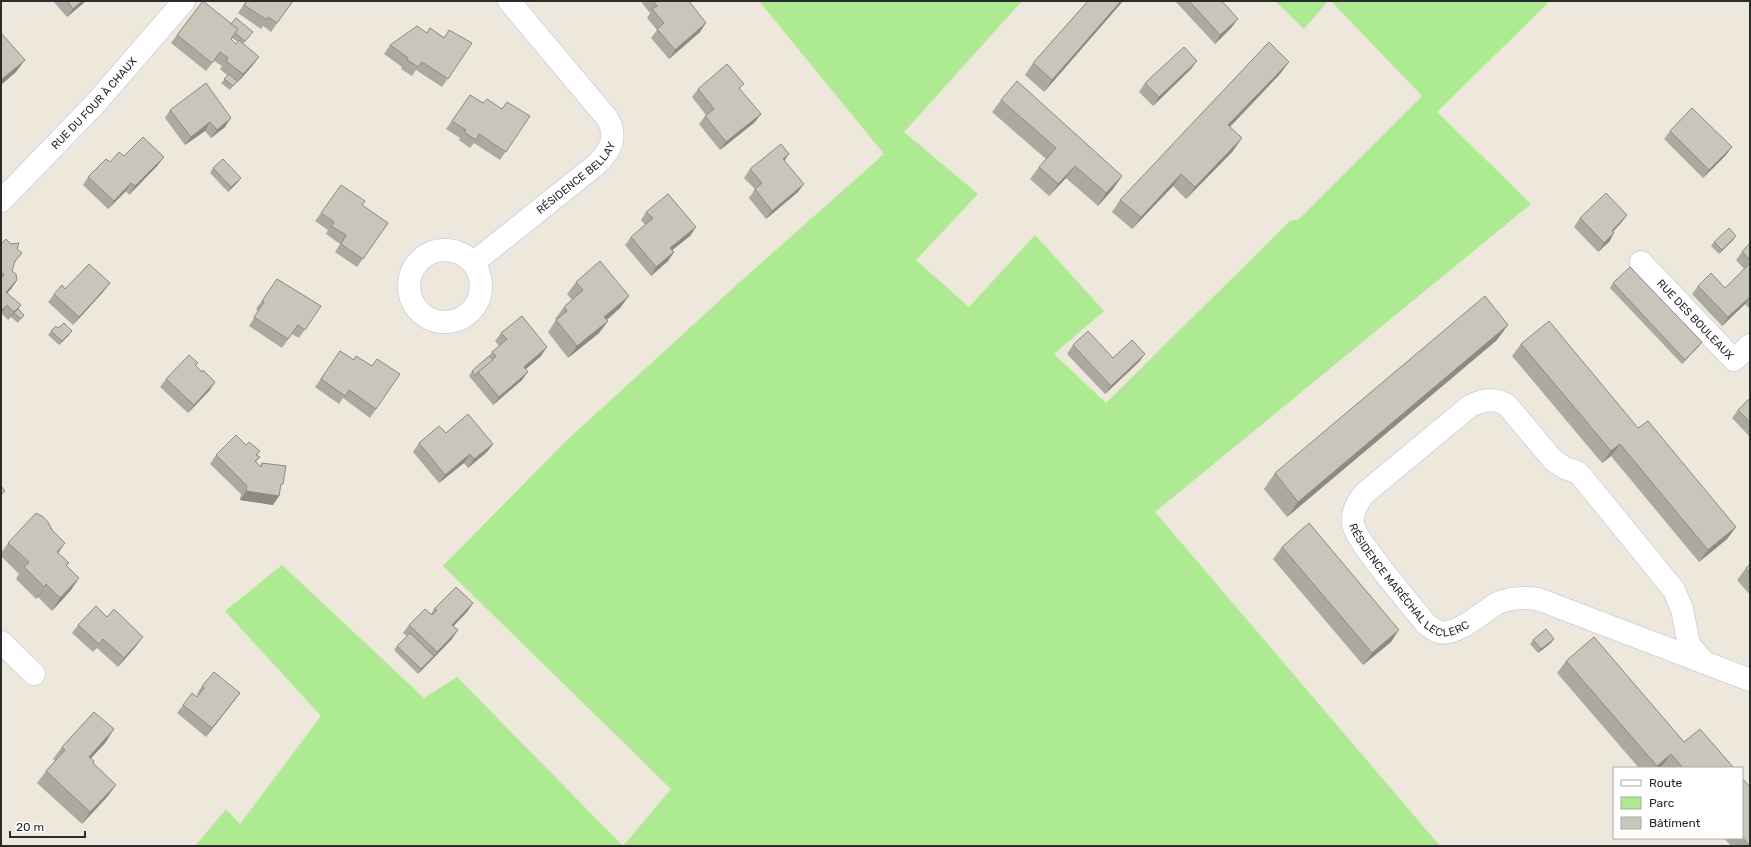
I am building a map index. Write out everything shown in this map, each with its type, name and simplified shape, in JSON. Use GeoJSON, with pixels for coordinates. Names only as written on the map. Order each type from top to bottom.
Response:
{"type":"FeatureCollection","features":[{"type":"Feature","properties":{"kind":"street","name":"RUE DU FOUR À CHAUX"},"geometry":{"type":"LineString","coordinates":[[1,202],[95,104],[184,1]]}},
{"type":"Feature","properties":{"kind":"street","name":"RÉSIDENCE BELLAY"},"geometry":{"type":"LineString","coordinates":[[473,263],[597,164],[610,149],[612,140],[613,132],[607,118],[509,1]]}},
{"type":"Feature","properties":{"kind":"street","name":"RUE DES BOULEAUX"},"geometry":{"type":"LineString","coordinates":[[1641,262],[1734,360],[1750,345]]}},
{"type":"Feature","properties":{"kind":"street","name":"RÉSIDENCE MARÉCHAL LECLERC"},"geometry":{"type":"LineString","coordinates":[[1704,662],[1695,654],[1689,645],[1682,609],[1674,590],[1577,472],[1565,468],[1554,461],[1507,405],[1501,402],[1484,400],[1470,406],[1365,493],[1356,506],[1352,524],[1360,541],[1422,619],[1432,628],[1440,632],[1456,629],[1498,603],[1517,598],[1538,599],[1750,680]]}},
{"type":"Feature","properties":{"kind":"street"},"geometry":{"type":"LineString","coordinates":[[1,642],[34,674]]}},
{"type":"Feature","properties":{"kind":"green space"},"geometry":{"type":"Polygon","coordinates":[[[759,1],[1022,1],[904,132],[978,194],[916,260],[969,307],[1035,235],[1104,311],[1054,354],[1106,403],[1290,221],[1299,219],[1422,96],[1331,1],[1550,1],[1437,112],[1531,204],[1155,512],[1440,846],[623,846],[671,789],[443,566],[565,442],[741,281],[884,154],[759,1]]]}},
{"type":"Feature","properties":{"kind":"green space"},"geometry":{"type":"Polygon","coordinates":[[[1275,1],[1328,1],[1304,29],[1275,1]]]}},
{"type":"Feature","properties":{"kind":"green space"},"geometry":{"type":"Polygon","coordinates":[[[282,565],[424,698],[457,677],[623,846],[195,846],[226,809],[240,824],[321,716],[225,611],[282,565]]]}},
{"type":"Feature","properties":{"kind":"building"},"geometry":{"type":"Polygon","coordinates":[[[67,1],[82,1],[73,9],[67,1]]]}},
{"type":"Feature","properties":{"kind":"building"},"geometry":{"type":"Polygon","coordinates":[[[203,1],[238,29],[231,39],[236,44],[239,40],[259,57],[243,74],[226,61],[228,58],[220,52],[212,63],[177,35],[203,1]]]}},
{"type":"Feature","properties":{"kind":"building"},"geometry":{"type":"Polygon","coordinates":[[[247,1],[293,1],[277,23],[268,17],[267,20],[244,5],[247,1]]]}},
{"type":"Feature","properties":{"kind":"building"},"geometry":{"type":"Polygon","coordinates":[[[653,1],[689,1],[706,23],[675,50],[657,29],[664,23],[652,9],[657,6],[653,1]]]}},
{"type":"Feature","properties":{"kind":"building"},"geometry":{"type":"Polygon","coordinates":[[[1088,1],[1121,1],[1052,80],[1033,63],[1088,1]]]}},
{"type":"Feature","properties":{"kind":"building"},"geometry":{"type":"Polygon","coordinates":[[[1189,1],[1222,1],[1238,19],[1220,35],[1189,1]]]}},
{"type":"Feature","properties":{"kind":"building"},"geometry":{"type":"Polygon","coordinates":[[[236,18],[253,32],[245,41],[235,33],[238,29],[231,24],[236,18]]]}},
{"type":"Feature","properties":{"kind":"building"},"geometry":{"type":"Polygon","coordinates":[[[417,26],[427,33],[430,28],[444,38],[449,30],[472,43],[448,79],[422,62],[418,67],[407,60],[408,58],[390,45],[417,26]]]}},
{"type":"Feature","properties":{"kind":"building"},"geometry":{"type":"Polygon","coordinates":[[[1,33],[25,60],[1,80],[1,33]]]}},
{"type":"Feature","properties":{"kind":"building"},"geometry":{"type":"Polygon","coordinates":[[[1269,42],[1289,62],[1228,125],[1242,138],[1195,187],[1181,174],[1141,217],[1120,200],[1269,42]]]}},
{"type":"Feature","properties":{"kind":"building"},"geometry":{"type":"Polygon","coordinates":[[[1184,47],[1197,61],[1159,97],[1145,83],[1184,47]]]}},
{"type":"Feature","properties":{"kind":"building"},"geometry":{"type":"Polygon","coordinates":[[[727,64],[744,84],[739,88],[761,114],[726,142],[705,116],[714,109],[698,89],[727,64]]]}},
{"type":"Feature","properties":{"kind":"building"},"geometry":{"type":"Polygon","coordinates":[[[229,74],[237,81],[233,86],[224,79],[229,74]]]}},
{"type":"Feature","properties":{"kind":"building"},"geometry":{"type":"Polygon","coordinates":[[[1017,81],[1122,176],[1106,193],[1075,166],[1058,184],[1039,167],[1056,148],[1001,100],[1017,81]]]}},
{"type":"Feature","properties":{"kind":"building"},"geometry":{"type":"Polygon","coordinates":[[[206,83],[231,118],[217,130],[210,122],[191,137],[170,110],[206,83]]]}},
{"type":"Feature","properties":{"kind":"building"},"geometry":{"type":"Polygon","coordinates":[[[470,95],[483,103],[487,99],[502,109],[507,102],[530,116],[506,152],[479,134],[476,140],[464,132],[466,130],[452,121],[470,95]]]}},
{"type":"Feature","properties":{"kind":"building"},"geometry":{"type":"Polygon","coordinates":[[[1692,108],[1732,147],[1709,170],[1670,131],[1692,108]]]}},
{"type":"Feature","properties":{"kind":"building"},"geometry":{"type":"Polygon","coordinates":[[[143,137],[164,157],[135,186],[131,183],[114,201],[88,177],[106,159],[110,162],[119,152],[124,156],[143,137]]]}},
{"type":"Feature","properties":{"kind":"building"},"geometry":{"type":"Polygon","coordinates":[[[781,144],[789,154],[783,159],[804,184],[772,211],[755,189],[762,183],[750,169],[781,144]]]}},
{"type":"Feature","properties":{"kind":"building"},"geometry":{"type":"Polygon","coordinates":[[[223,159],[241,178],[231,187],[213,168],[223,159]]]}},
{"type":"Feature","properties":{"kind":"building"},"geometry":{"type":"Polygon","coordinates":[[[341,185],[365,201],[362,205],[388,223],[363,259],[341,244],[346,235],[331,226],[334,222],[321,213],[341,185]]]}},
{"type":"Feature","properties":{"kind":"building"},"geometry":{"type":"Polygon","coordinates":[[[1606,193],[1627,215],[1612,231],[1614,233],[1604,243],[1580,218],[1606,193]]]}},
{"type":"Feature","properties":{"kind":"building"},"geometry":{"type":"Polygon","coordinates":[[[668,194],[696,227],[670,248],[674,252],[656,267],[631,237],[653,218],[646,212],[668,194]]]}},
{"type":"Feature","properties":{"kind":"building"},"geometry":{"type":"Polygon","coordinates":[[[1729,228],[1736,236],[1722,250],[1714,242],[1729,228]]]}},
{"type":"Feature","properties":{"kind":"building"},"geometry":{"type":"Polygon","coordinates":[[[6,239],[11,244],[19,243],[17,249],[22,253],[15,261],[12,271],[16,274],[17,280],[6,292],[21,305],[14,312],[7,305],[1,311],[1,278],[4,275],[1,272],[1,244],[6,239]]]}},
{"type":"Feature","properties":{"kind":"building"},"geometry":{"type":"Polygon","coordinates":[[[1750,243],[1750,260],[1742,252],[1750,243]]]}},
{"type":"Feature","properties":{"kind":"building"},"geometry":{"type":"Polygon","coordinates":[[[600,261],[629,296],[604,317],[608,321],[577,346],[556,320],[567,311],[564,307],[583,290],[576,282],[600,261]]]}},
{"type":"Feature","properties":{"kind":"building"},"geometry":{"type":"Polygon","coordinates":[[[1750,263],[1750,297],[1728,317],[1698,286],[1711,273],[1725,288],[1750,263]]]}},
{"type":"Feature","properties":{"kind":"building"},"geometry":{"type":"Polygon","coordinates":[[[89,264],[110,283],[79,317],[54,294],[62,285],[65,289],[89,264]]]}},
{"type":"Feature","properties":{"kind":"building"},"geometry":{"type":"Polygon","coordinates":[[[1630,267],[1702,342],[1685,360],[1613,283],[1630,267]]]}},
{"type":"Feature","properties":{"kind":"building"},"geometry":{"type":"Polygon","coordinates":[[[277,279],[321,306],[305,330],[298,325],[288,339],[254,317],[264,302],[262,301],[277,279]]]}},
{"type":"Feature","properties":{"kind":"building"},"geometry":{"type":"Polygon","coordinates":[[[1485,296],[1508,325],[1298,502],[1275,473],[1485,296]]]}},
{"type":"Feature","properties":{"kind":"building"},"geometry":{"type":"Polygon","coordinates":[[[18,309],[24,315],[21,319],[14,313],[18,309]]]}},
{"type":"Feature","properties":{"kind":"building"},"geometry":{"type":"Polygon","coordinates":[[[522,316],[547,347],[524,367],[528,372],[499,397],[478,372],[496,356],[492,352],[507,339],[501,333],[522,316]]]}},
{"type":"Feature","properties":{"kind":"building"},"geometry":{"type":"Polygon","coordinates":[[[1549,321],[1638,428],[1648,421],[1736,527],[1708,550],[1620,444],[1611,451],[1521,344],[1549,321]]]}},
{"type":"Feature","properties":{"kind":"building"},"geometry":{"type":"Polygon","coordinates":[[[64,323],[72,331],[62,341],[51,331],[56,326],[58,328],[64,323]]]}},
{"type":"Feature","properties":{"kind":"building"},"geometry":{"type":"Polygon","coordinates":[[[1088,331],[1113,358],[1132,340],[1145,354],[1111,386],[1073,345],[1088,331]]]}},
{"type":"Feature","properties":{"kind":"building"},"geometry":{"type":"Polygon","coordinates":[[[340,351],[354,360],[356,356],[372,366],[377,359],[400,374],[376,409],[349,390],[345,396],[321,379],[340,351]]]}},
{"type":"Feature","properties":{"kind":"building"},"geometry":{"type":"Polygon","coordinates":[[[189,355],[198,363],[195,365],[202,372],[203,370],[215,382],[194,405],[166,379],[189,355]]]}},
{"type":"Feature","properties":{"kind":"building"},"geometry":{"type":"Polygon","coordinates":[[[489,356],[493,360],[475,376],[472,371],[489,356]]]}},
{"type":"Feature","properties":{"kind":"building"},"geometry":{"type":"Polygon","coordinates":[[[1750,398],[1750,422],[1738,410],[1750,398]]]}},
{"type":"Feature","properties":{"kind":"building"},"geometry":{"type":"Polygon","coordinates":[[[468,414],[493,444],[474,459],[470,454],[445,475],[419,443],[439,426],[446,433],[468,414]]]}},
{"type":"Feature","properties":{"kind":"building"},"geometry":{"type":"Polygon","coordinates":[[[236,435],[246,445],[249,442],[260,451],[256,455],[260,457],[255,461],[261,467],[262,463],[286,466],[279,496],[246,491],[247,486],[216,455],[236,435]]]}},
{"type":"Feature","properties":{"kind":"building"},"geometry":{"type":"Polygon","coordinates":[[[1,486],[5,491],[1,495],[1,486]]]}},
{"type":"Feature","properties":{"kind":"building"},"geometry":{"type":"Polygon","coordinates":[[[36,513],[48,522],[52,530],[65,543],[57,552],[69,563],[66,565],[79,578],[60,598],[46,584],[44,587],[24,567],[29,562],[8,543],[36,513]]]}},
{"type":"Feature","properties":{"kind":"building"},"geometry":{"type":"Polygon","coordinates":[[[1309,523],[1399,630],[1372,653],[1282,547],[1309,523]]]}},
{"type":"Feature","properties":{"kind":"building"},"geometry":{"type":"Polygon","coordinates":[[[1750,564],[1750,573],[1746,568],[1750,564]]]}},
{"type":"Feature","properties":{"kind":"building"},"geometry":{"type":"Polygon","coordinates":[[[456,587],[473,603],[452,625],[458,630],[437,652],[409,625],[425,609],[432,615],[437,610],[434,609],[456,587]]]}},
{"type":"Feature","properties":{"kind":"building"},"geometry":{"type":"Polygon","coordinates":[[[96,606],[107,617],[114,609],[143,637],[124,658],[103,639],[99,644],[78,625],[96,606]]]}},
{"type":"Feature","properties":{"kind":"building"},"geometry":{"type":"Polygon","coordinates":[[[1546,629],[1554,639],[1541,649],[1533,640],[1546,629]]]}},
{"type":"Feature","properties":{"kind":"building"},"geometry":{"type":"Polygon","coordinates":[[[410,633],[434,656],[421,669],[397,646],[410,633]]]}},
{"type":"Feature","properties":{"kind":"building"},"geometry":{"type":"Polygon","coordinates":[[[1594,637],[1684,742],[1700,729],[1733,767],[1682,767],[1671,754],[1657,766],[1566,661],[1594,637]]]}},
{"type":"Feature","properties":{"kind":"building"},"geometry":{"type":"Polygon","coordinates":[[[214,672],[240,693],[212,728],[183,705],[192,693],[197,697],[204,688],[202,686],[214,672]]]}},
{"type":"Feature","properties":{"kind":"building"},"geometry":{"type":"Polygon","coordinates":[[[94,712],[114,729],[89,757],[94,761],[93,763],[116,785],[90,812],[46,771],[65,750],[62,747],[94,712]]]}},
{"type":"Feature","properties":{"kind":"building"},"geometry":{"type":"Polygon","coordinates":[[[1743,779],[1750,787],[1750,846],[1743,838],[1743,779]]]}}]}
